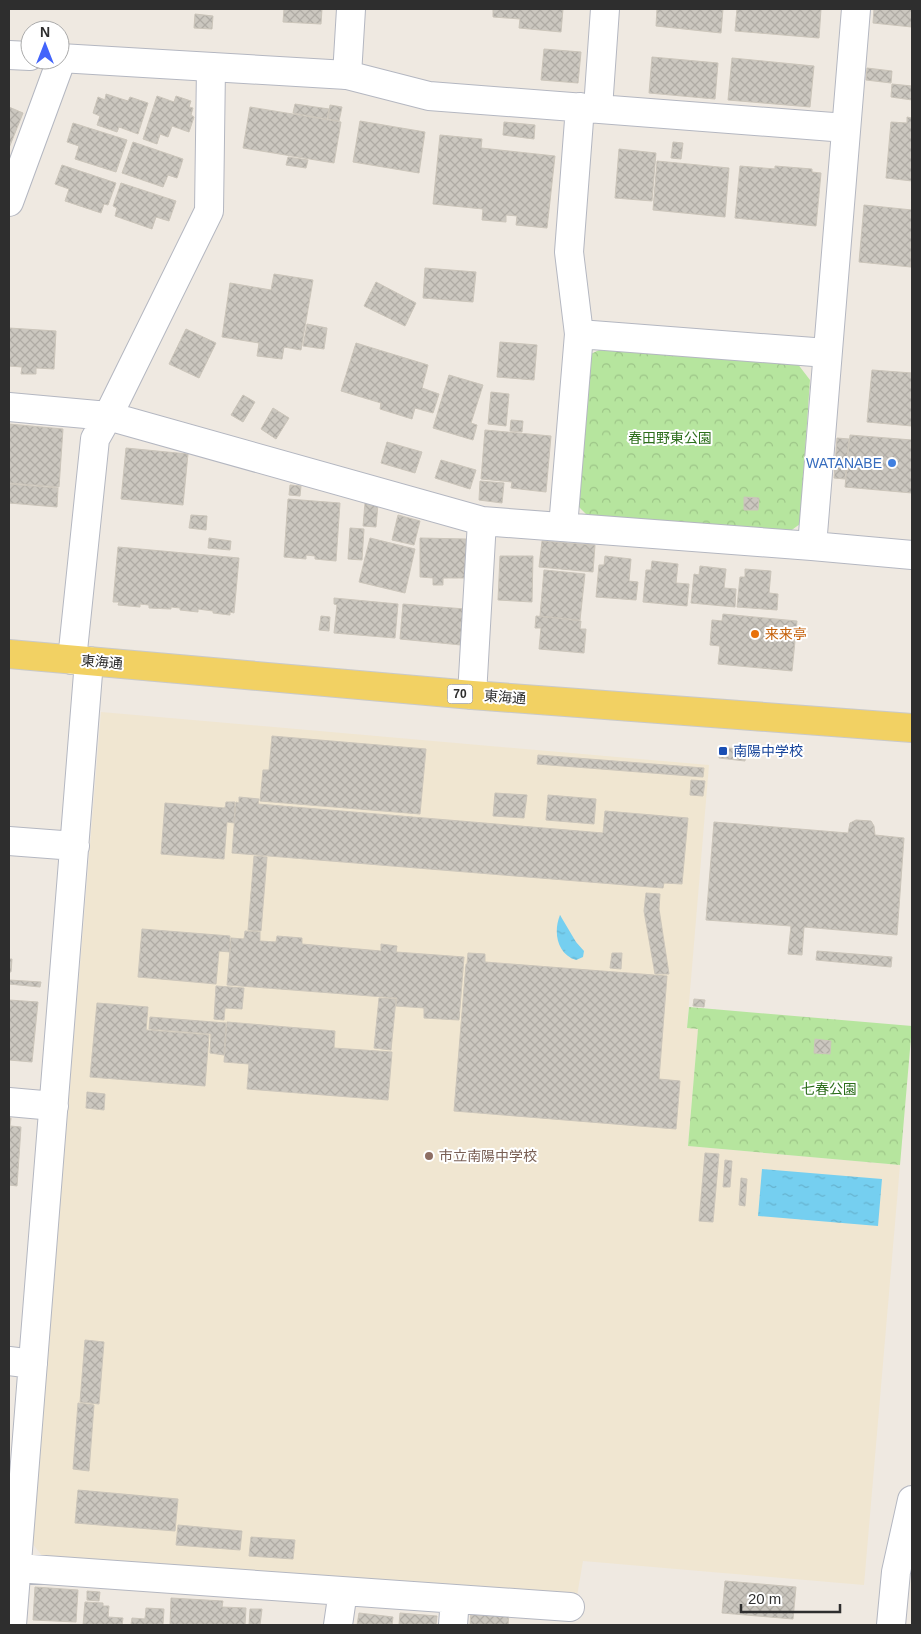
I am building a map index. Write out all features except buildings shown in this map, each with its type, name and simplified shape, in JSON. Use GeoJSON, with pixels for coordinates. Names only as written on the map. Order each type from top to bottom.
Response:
{"type":"FeatureCollection","features":[{"type":"Feature","properties":{"kind":"main road","name":"東海通"},"geometry":{"type":"LineString","coordinates":[[9,654],[472,695],[912,728]]}},
{"type":"Feature","properties":{"kind":"street"},"geometry":{"type":"LineString","coordinates":[[347,76],[352,9]]}},
{"type":"Feature","properties":{"kind":"street"},"geometry":{"type":"LineString","coordinates":[[563,527],[579,334],[569,252],[605,9]]}},
{"type":"Feature","properties":{"kind":"street"},"geometry":{"type":"LineString","coordinates":[[812,546],[856,9]]}},
{"type":"Feature","properties":{"kind":"street"},"geometry":{"type":"LineString","coordinates":[[70,59],[347,76],[429,96],[846,128]]}},
{"type":"Feature","properties":{"kind":"street"},"geometry":{"type":"LineString","coordinates":[[12,1625],[16,1568],[21,1363],[54,1106],[75,846],[80,660],[95,439],[209,211],[211,67]]}},
{"type":"Feature","properties":{"kind":"street"},"geometry":{"type":"LineString","coordinates":[[9,202],[57,70]]}},
{"type":"Feature","properties":{"kind":"street"},"geometry":{"type":"LineString","coordinates":[[579,334],[827,353]]}},
{"type":"Feature","properties":{"kind":"street"},"geometry":{"type":"LineString","coordinates":[[9,407],[108,416],[482,521],[912,555]]}},
{"type":"Feature","properties":{"kind":"street"},"geometry":{"type":"LineString","coordinates":[[472,695],[482,521]]}},
{"type":"Feature","properties":{"kind":"street"},"geometry":{"type":"LineString","coordinates":[[9,841],[75,846]]}},
{"type":"Feature","properties":{"kind":"street"},"geometry":{"type":"LineString","coordinates":[[9,1102],[54,1106]]}},
{"type":"Feature","properties":{"kind":"street"},"geometry":{"type":"LineString","coordinates":[[892,1625],[896,1572],[912,1500]]}},
{"type":"Feature","properties":{"kind":"street"},"geometry":{"type":"LineString","coordinates":[[16,1568],[342,1591],[454,1612],[570,1607]]}},
{"type":"Feature","properties":{"kind":"street"},"geometry":{"type":"LineString","coordinates":[[338,1625],[342,1591]]}},
{"type":"Feature","properties":{"kind":"shaded area","name":"市立南陽中学校"},"geometry":{"type":"Polygon","coordinates":[[[101,712],[709,765],[687,1027],[698,1029],[688,1146],[900,1165],[864,1585],[583,1561],[577,1596],[43,1557],[32,1543],[101,712]]]}},
{"type":"Feature","properties":{"kind":"green space","name":"春田野東公園"},"geometry":{"type":"Polygon","coordinates":[[[603,348],[797,363],[810,380],[800,524],[789,532],[589,517],[578,506],[591,354],[603,348]]]}},
{"type":"Feature","properties":{"kind":"green space","name":"七春公園"},"geometry":{"type":"Polygon","coordinates":[[[689,1007],[912,1026],[900,1165],[688,1146],[698,1029],[687,1028],[689,1007]]]}},
{"type":"Feature","properties":{"kind":"water"},"geometry":{"type":"Polygon","coordinates":[[[560,915],[576,942],[584,951],[583,957],[576,960],[564,953],[561,948],[557,935],[560,915]]]}},
{"type":"Feature","properties":{"kind":"water"},"geometry":{"type":"Polygon","coordinates":[[[762,1169],[882,1179],[878,1226],[758,1216],[762,1169]]]}},
{"type":"Feature","properties":{"kind":"place","name":"WATANABE"},"geometry":{"type":"Point","coordinates":[892,463]}},
{"type":"Feature","properties":{"kind":"place","name":"来来亭"},"geometry":{"type":"Point","coordinates":[755,634]}},
{"type":"Feature","properties":{"kind":"place","name":"南陽中学校"},"geometry":{"type":"Point","coordinates":[723,751]}},
{"type":"Feature","properties":{"kind":"place","name":"市立南陽中学校"},"geometry":{"type":"Point","coordinates":[429,1156]}}]}
